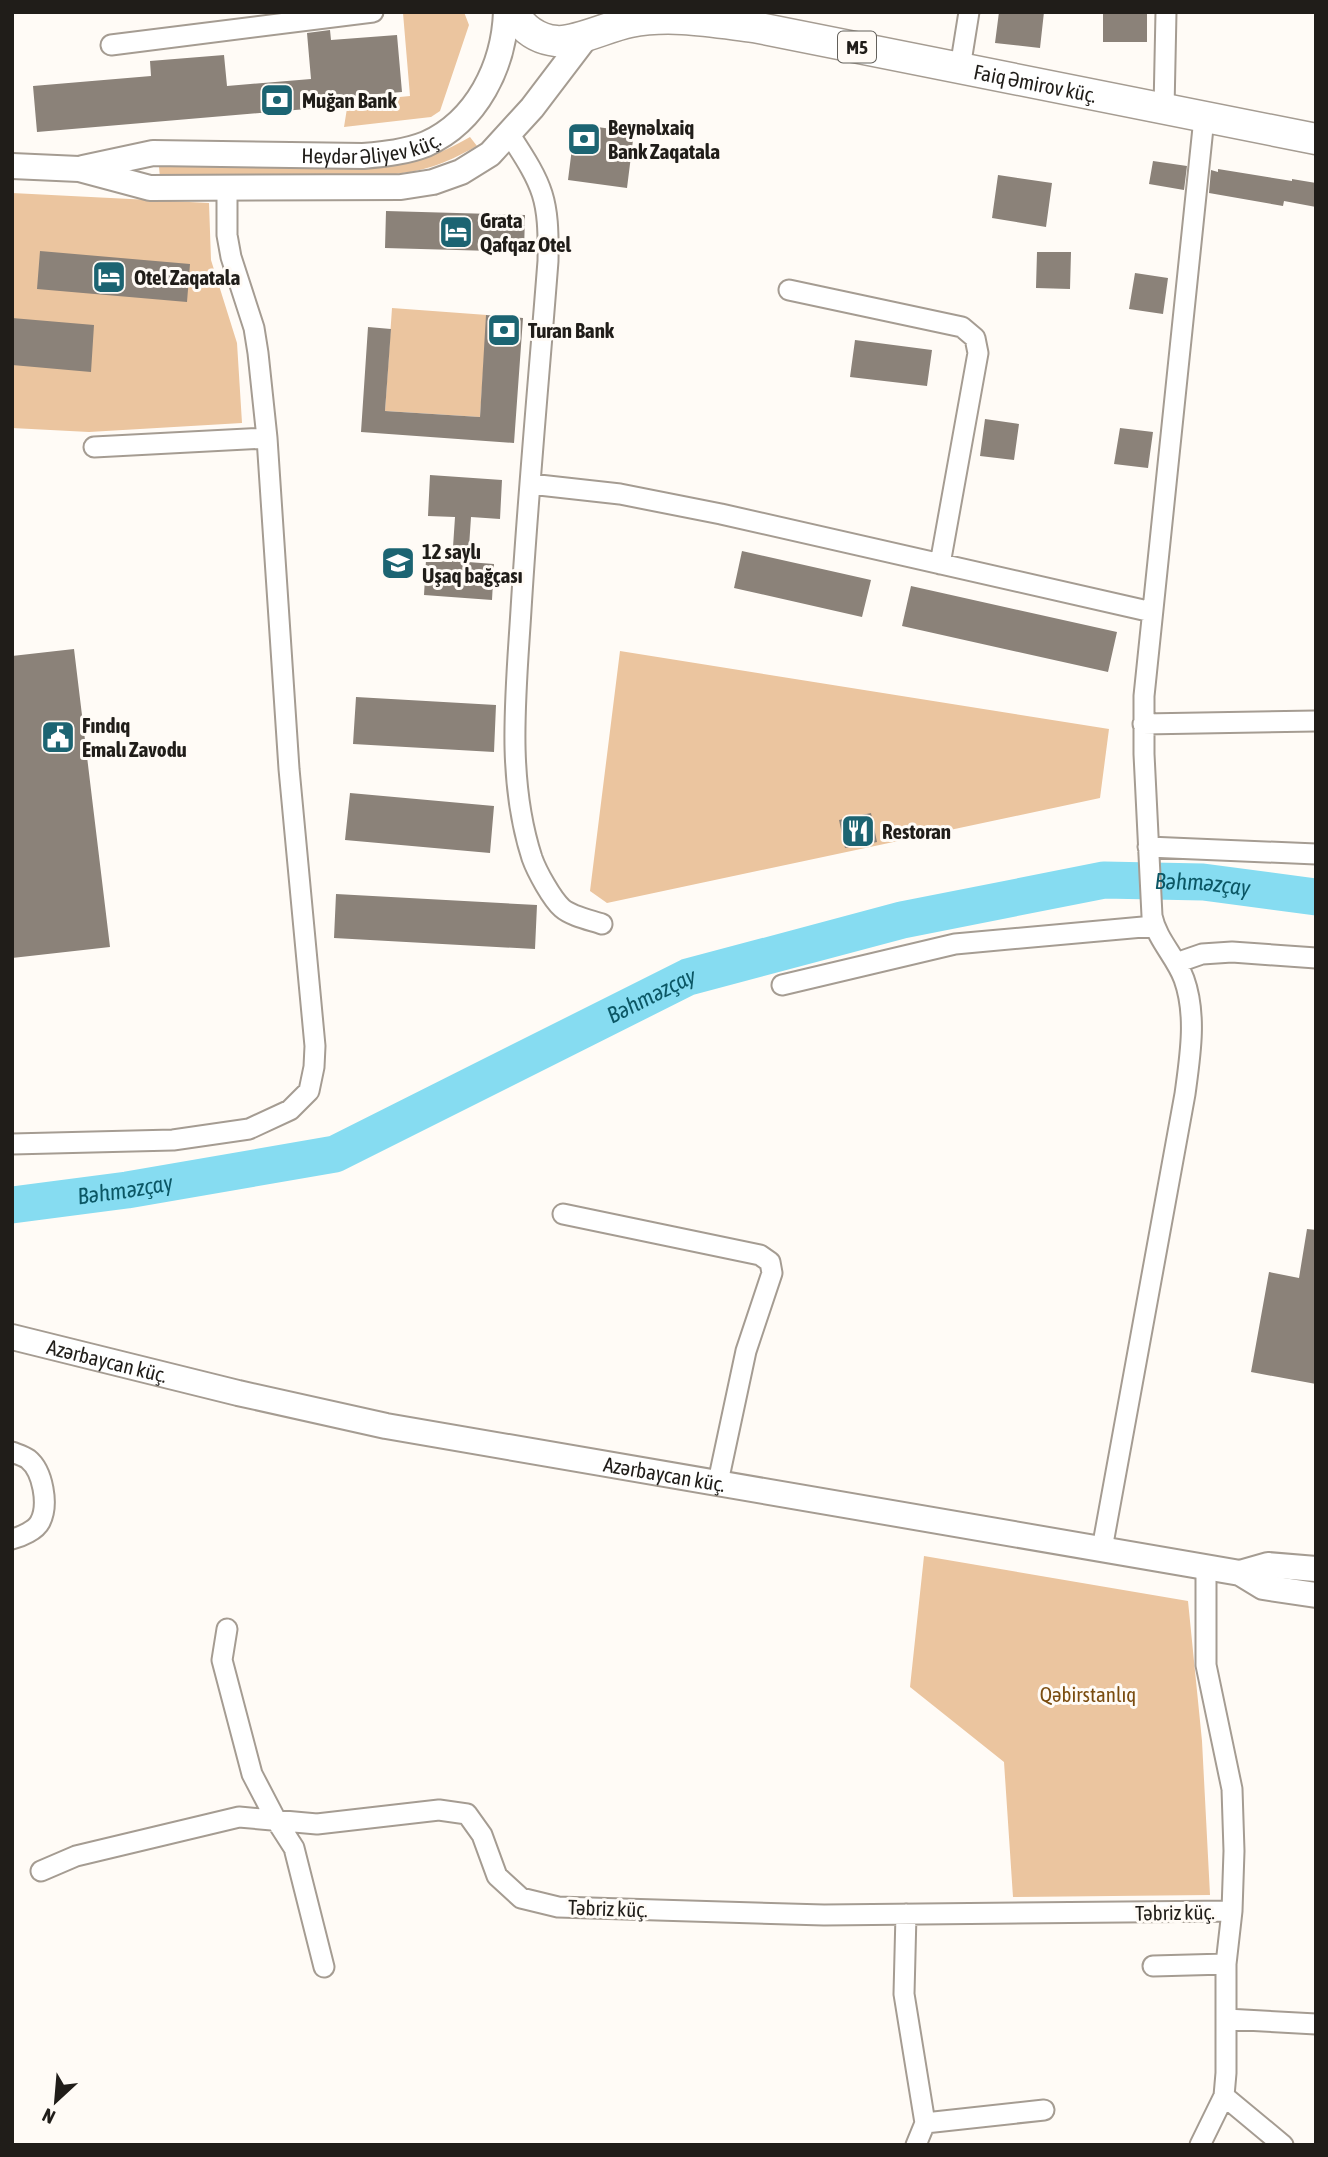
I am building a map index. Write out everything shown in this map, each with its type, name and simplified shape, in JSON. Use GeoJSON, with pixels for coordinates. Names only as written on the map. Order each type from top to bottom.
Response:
{"type":"FeatureCollection","features":[{"type":"Feature","properties":{"kind":"highway"},"geometry":{"type":"LineString","coordinates":[[513,12],[531,33],[560,41],[575,39],[598,23],[692,19],[754,27]]}},
{"type":"Feature","properties":{"kind":"highway"},"geometry":{"type":"LineString","coordinates":[[714,12],[754,27]]}},
{"type":"Feature","properties":{"kind":"highway","name":"Faiq Əmirov küç."},"geometry":{"type":"LineString","coordinates":[[754,27],[1316,139]]}},
{"type":"Feature","properties":{"kind":"main road","name":"Heydər Əliyev küç."},"geometry":{"type":"LineString","coordinates":[[79,169],[153,153],[363,156],[397,153],[426,144],[456,126],[476,104],[490,80],[500,49],[506,12]]}},
{"type":"Feature","properties":{"kind":"main road"},"geometry":{"type":"LineString","coordinates":[[12,166],[79,169],[150,188],[401,187],[433,182],[461,172],[481,160],[510,135],[598,23]]}},
{"type":"Feature","properties":{"kind":"main road","name":"Azərbaycan küç."},"geometry":{"type":"LineString","coordinates":[[12,1337],[238,1393],[386,1426],[1240,1573],[1264,1587],[1316,1595]]}},
{"type":"Feature","properties":{"kind":"main road"},"geometry":{"type":"LineString","coordinates":[[1240,1573],[1268,1565],[1316,1569]]}},
{"type":"Feature","properties":{"kind":"street"},"geometry":{"type":"LineString","coordinates":[[111,45],[373,12]]}},
{"type":"Feature","properties":{"kind":"street"},"geometry":{"type":"LineString","coordinates":[[960,68],[970,12]]}},
{"type":"Feature","properties":{"kind":"street"},"geometry":{"type":"LineString","coordinates":[[1164,108],[1166,12]]}},
{"type":"Feature","properties":{"kind":"street"},"geometry":{"type":"LineString","coordinates":[[1102,1549],[1185,1094],[1191,1046],[1184,980],[1153,921],[1143,724],[1152,612],[1204,118]]}},
{"type":"Feature","properties":{"kind":"street"},"geometry":{"type":"LineString","coordinates":[[510,135],[541,185],[546,201],[548,228],[548,261],[514,727],[515,770],[520,807],[533,859],[541,878],[563,909],[601,924]]}},
{"type":"Feature","properties":{"kind":"street"},"geometry":{"type":"LineString","coordinates":[[12,1144],[173,1140],[237,1131],[274,1119],[290,1110],[309,1091],[315,1046],[288,756],[267,438],[254,328],[231,257],[227,235],[227,187]]}},
{"type":"Feature","properties":{"kind":"street"},"geometry":{"type":"LineString","coordinates":[[789,290],[962,327],[975,338],[978,353],[940,564]]}},
{"type":"Feature","properties":{"kind":"street"},"geometry":{"type":"LineString","coordinates":[[94,447],[267,438]]}},
{"type":"Feature","properties":{"kind":"street"},"geometry":{"type":"LineString","coordinates":[[530,484],[620,494],[721,514],[1152,612]]}},
{"type":"Feature","properties":{"kind":"street"},"geometry":{"type":"LineString","coordinates":[[1143,724],[1316,721]]}},
{"type":"Feature","properties":{"kind":"street"},"geometry":{"type":"LineString","coordinates":[[1148,853],[1316,854]]}},
{"type":"Feature","properties":{"kind":"street"},"geometry":{"type":"LineString","coordinates":[[782,985],[955,944],[1153,921]]}},
{"type":"Feature","properties":{"kind":"street"},"geometry":{"type":"LineString","coordinates":[[1176,963],[1202,954],[1232,952],[1316,958]]}},
{"type":"Feature","properties":{"kind":"street"},"geometry":{"type":"LineString","coordinates":[[563,1214],[760,1255],[770,1262],[772,1273],[746,1351],[718,1482]]}},
{"type":"Feature","properties":{"kind":"street"},"geometry":{"type":"LineString","coordinates":[[12,1452],[28,1459],[40,1476],[44,1509],[39,1524],[20,1537],[12,1539]]}},
{"type":"Feature","properties":{"kind":"street"},"geometry":{"type":"LineString","coordinates":[[1199,2145],[1224,2096],[1226,1964],[1232,1911],[1234,1851],[1232,1789],[1206,1665],[1206,1567]]}},
{"type":"Feature","properties":{"kind":"street"},"geometry":{"type":"LineString","coordinates":[[227,1629],[222,1660],[252,1774],[294,1848],[324,1967]]}},
{"type":"Feature","properties":{"kind":"street","name":"Təbriz küç."},"geometry":{"type":"LineString","coordinates":[[41,1871],[76,1856],[239,1817],[317,1824],[439,1810],[467,1814],[482,1835],[497,1876],[521,1898],[558,1907],[824,1915],[1232,1911]]}},
{"type":"Feature","properties":{"kind":"street"},"geometry":{"type":"LineString","coordinates":[[906,1914],[904,1994],[925,2123],[916,2145]]}},
{"type":"Feature","properties":{"kind":"street"},"geometry":{"type":"LineString","coordinates":[[1153,1966],[1226,1964]]}},
{"type":"Feature","properties":{"kind":"street"},"geometry":{"type":"LineString","coordinates":[[1226,2019],[1316,2024]]}},
{"type":"Feature","properties":{"kind":"street"},"geometry":{"type":"LineString","coordinates":[[1224,2096],[1283,2145]]}},
{"type":"Feature","properties":{"kind":"street"},"geometry":{"type":"LineString","coordinates":[[925,2123],[1044,2110]]}},
{"type":"Feature","properties":{"kind":"green space"},"geometry":{"type":"Polygon","coordinates":[[[464,12],[469,25],[440,111],[431,117],[344,127],[348,102],[410,96],[403,13],[464,12]]]}},
{"type":"Feature","properties":{"kind":"green space"},"geometry":{"type":"Polygon","coordinates":[[[470,137],[477,146],[465,153],[432,167],[398,174],[160,178],[159,167],[384,165],[429,156],[470,137]]]}},
{"type":"Feature","properties":{"kind":"green space"},"geometry":{"type":"Polygon","coordinates":[[[12,193],[209,203],[211,260],[237,343],[242,423],[89,432],[12,428],[12,193]]]}},
{"type":"Feature","properties":{"kind":"green space"},"geometry":{"type":"Polygon","coordinates":[[[392,308],[487,315],[480,417],[385,411],[392,308]]]}},
{"type":"Feature","properties":{"kind":"green space"},"geometry":{"type":"Polygon","coordinates":[[[620,651],[1109,729],[1100,798],[607,903],[590,891],[620,651]]]}},
{"type":"Feature","properties":{"kind":"green space","name":"Qəbirstanlıq"},"geometry":{"type":"Polygon","coordinates":[[[924,1556],[1188,1601],[1202,1741],[1210,1895],[1013,1897],[1004,1762],[910,1687],[924,1556]]]}},
{"type":"Feature","properties":{"kind":"building"},"geometry":{"type":"Polygon","coordinates":[[[999,12],[1044,12],[1040,48],[995,43],[999,12]]]}},
{"type":"Feature","properties":{"kind":"building"},"geometry":{"type":"Polygon","coordinates":[[[1103,12],[1147,12],[1147,42],[1103,42],[1103,12]]]}},
{"type":"Feature","properties":{"kind":"building"},"geometry":{"type":"Polygon","coordinates":[[[330,30],[331,40],[397,35],[402,92],[341,97],[342,106],[37,132],[33,86],[151,76],[150,61],[224,55],[227,86],[311,79],[307,33],[330,30]]]}},
{"type":"Feature","properties":{"kind":"building"},"geometry":{"type":"Polygon","coordinates":[[[575,124],[634,132],[627,188],[568,180],[575,124]]]}},
{"type":"Feature","properties":{"kind":"building"},"geometry":{"type":"Polygon","coordinates":[[[1153,161],[1187,166],[1184,190],[1149,184],[1153,161]]]}},
{"type":"Feature","properties":{"kind":"building"},"geometry":{"type":"Polygon","coordinates":[[[1218,169],[1316,183],[1316,207],[1284,201],[1283,206],[1209,193],[1211,170],[1218,172],[1218,169]]]}},
{"type":"Feature","properties":{"kind":"building"},"geometry":{"type":"Polygon","coordinates":[[[998,175],[1052,183],[1046,227],[992,218],[998,175]]]}},
{"type":"Feature","properties":{"kind":"building"},"geometry":{"type":"Polygon","coordinates":[[[386,211],[525,215],[524,252],[385,248],[386,211]]]}},
{"type":"Feature","properties":{"kind":"building"},"geometry":{"type":"Polygon","coordinates":[[[40,251],[190,264],[187,302],[37,289],[40,251]]]}},
{"type":"Feature","properties":{"kind":"building"},"geometry":{"type":"Polygon","coordinates":[[[1037,252],[1071,252],[1070,289],[1036,288],[1037,252]]]}},
{"type":"Feature","properties":{"kind":"building"},"geometry":{"type":"Polygon","coordinates":[[[1135,273],[1168,278],[1163,314],[1129,309],[1135,273]]]}},
{"type":"Feature","properties":{"kind":"building"},"geometry":{"type":"Polygon","coordinates":[[[486,315],[523,318],[514,443],[361,432],[368,327],[391,329],[385,411],[480,417],[486,315]]]}},
{"type":"Feature","properties":{"kind":"building"},"geometry":{"type":"Polygon","coordinates":[[[12,318],[94,325],[91,372],[12,365],[12,318]]]}},
{"type":"Feature","properties":{"kind":"building"},"geometry":{"type":"Polygon","coordinates":[[[855,340],[932,350],[927,386],[850,377],[855,340]]]}},
{"type":"Feature","properties":{"kind":"building"},"geometry":{"type":"Polygon","coordinates":[[[985,419],[1019,424],[1014,460],[980,456],[985,419]]]}},
{"type":"Feature","properties":{"kind":"building"},"geometry":{"type":"Polygon","coordinates":[[[1120,428],[1153,432],[1148,468],[1114,464],[1120,428]]]}},
{"type":"Feature","properties":{"kind":"building"},"geometry":{"type":"Polygon","coordinates":[[[430,475],[502,480],[500,519],[471,517],[468,562],[494,564],[492,600],[424,595],[426,560],[452,562],[455,517],[428,516],[430,475]]]}},
{"type":"Feature","properties":{"kind":"building"},"geometry":{"type":"Polygon","coordinates":[[[742,551],[871,580],[862,617],[734,588],[742,551]]]}},
{"type":"Feature","properties":{"kind":"building"},"geometry":{"type":"Polygon","coordinates":[[[911,586],[1117,632],[1108,672],[902,626],[911,586]]]}},
{"type":"Feature","properties":{"kind":"building"},"geometry":{"type":"Polygon","coordinates":[[[74,649],[110,947],[12,958],[12,656],[74,649]]]}},
{"type":"Feature","properties":{"kind":"building"},"geometry":{"type":"Polygon","coordinates":[[[356,697],[496,705],[494,752],[353,744],[356,697]]]}},
{"type":"Feature","properties":{"kind":"building"},"geometry":{"type":"Polygon","coordinates":[[[350,793],[494,806],[490,853],[345,840],[350,793]]]}},
{"type":"Feature","properties":{"kind":"building"},"geometry":{"type":"Polygon","coordinates":[[[871,813],[877,842],[845,848],[839,820],[871,813]]]}},
{"type":"Feature","properties":{"kind":"building"},"geometry":{"type":"Polygon","coordinates":[[[336,894],[537,905],[535,949],[334,938],[336,894]]]}},
{"type":"Feature","properties":{"kind":"building"},"geometry":{"type":"Polygon","coordinates":[[[1307,1229],[1316,1230],[1316,1384],[1251,1372],[1269,1272],[1299,1278],[1307,1229]]]}},
{"type":"Feature","properties":{"kind":"waterway","name":"Bəhməzçay"},"geometry":{"type":"LineString","coordinates":[[12,1205],[127,1190],[335,1154],[688,977],[902,920],[1104,880],[1203,882],[1316,897]]}},
{"type":"Feature","properties":{"kind":"place","name":"Muğan Bank"},"geometry":{"type":"Point","coordinates":[277,100]}},
{"type":"Feature","properties":{"kind":"place","name":"Beynəlxaiq Bank Zaqatala"},"geometry":{"type":"Point","coordinates":[584,139]}},
{"type":"Feature","properties":{"kind":"place","name":"Grata Qafqaz Otel"},"geometry":{"type":"Point","coordinates":[456,232]}},
{"type":"Feature","properties":{"kind":"place","name":"Otel Zaqatala"},"geometry":{"type":"Point","coordinates":[109,277]}},
{"type":"Feature","properties":{"kind":"place","name":"Turan Bank"},"geometry":{"type":"Point","coordinates":[504,330]}},
{"type":"Feature","properties":{"kind":"place","name":"12 saylı Uşaq bağçası"},"geometry":{"type":"Point","coordinates":[398,563]}},
{"type":"Feature","properties":{"kind":"place","name":"Fındıq Emalı Zavodu"},"geometry":{"type":"Point","coordinates":[58,737]}},
{"type":"Feature","properties":{"kind":"place","name":"Restoran"},"geometry":{"type":"Point","coordinates":[858,831]}}]}
